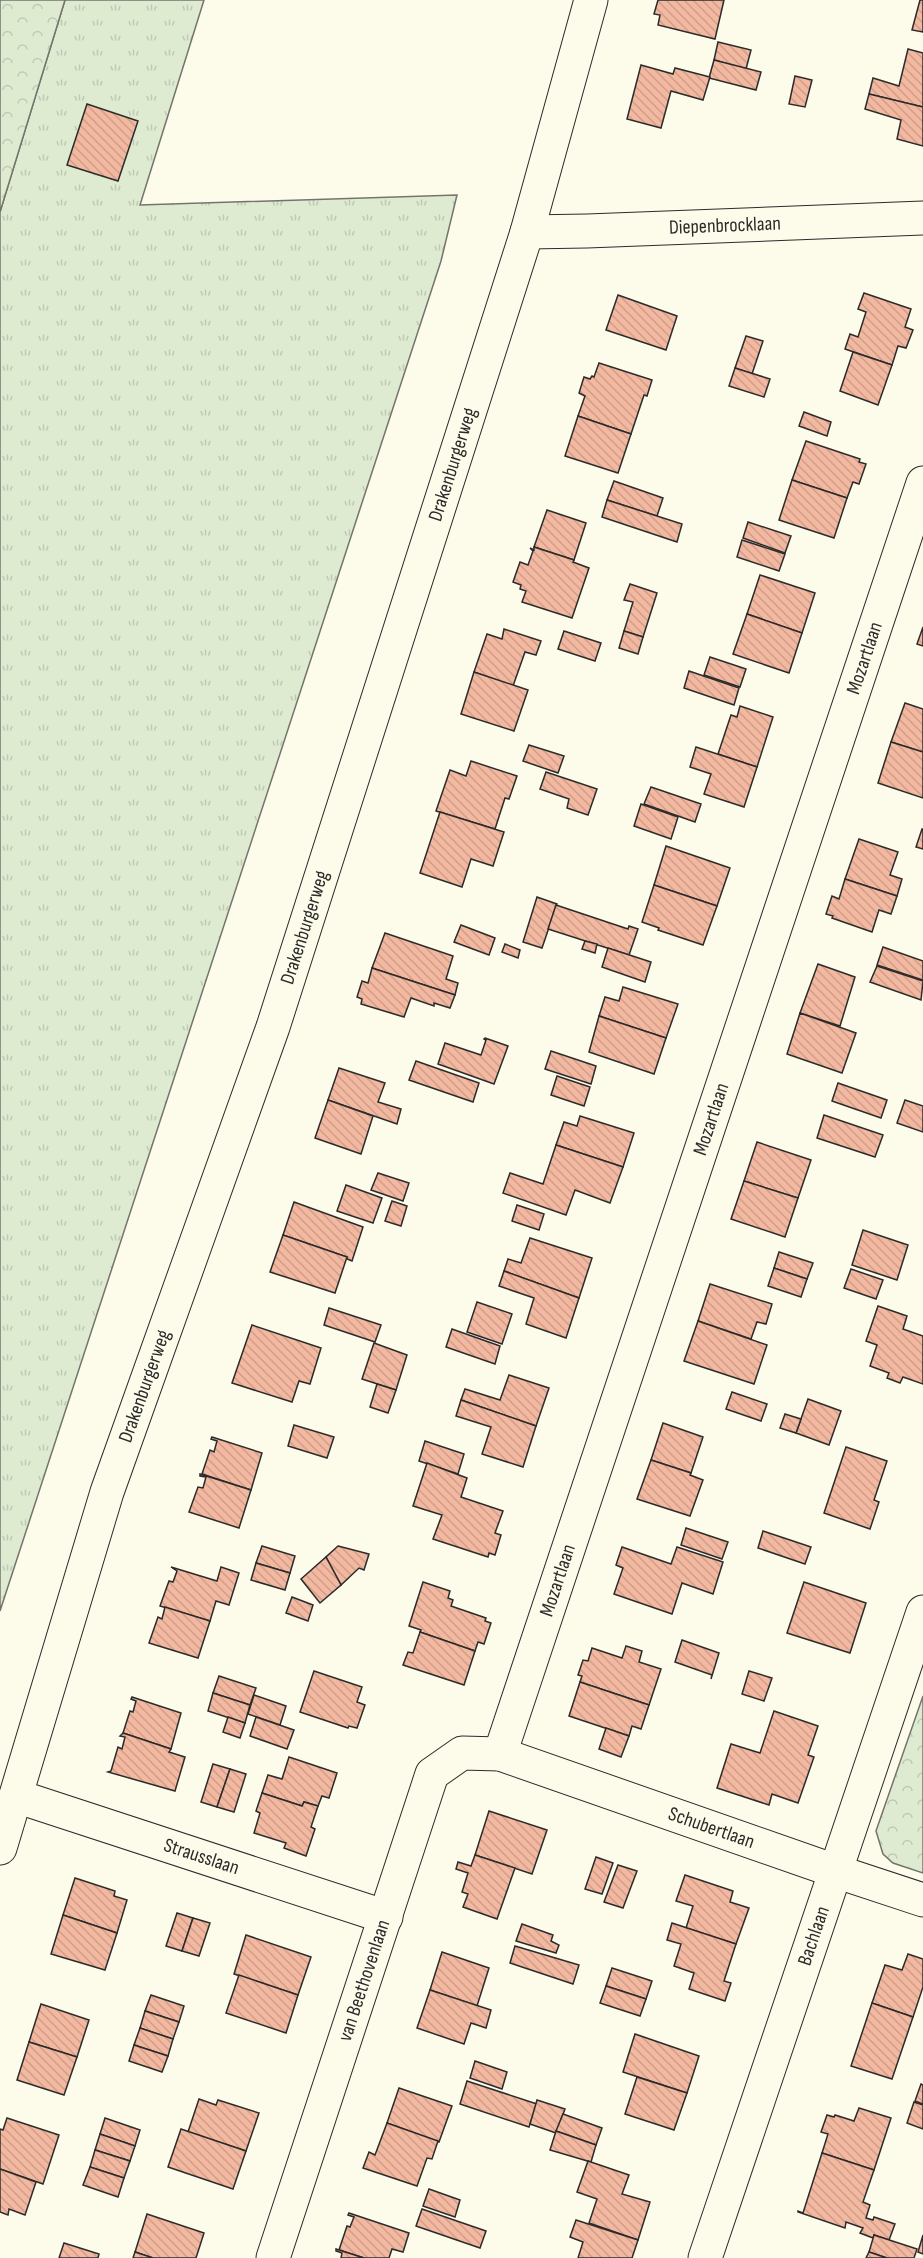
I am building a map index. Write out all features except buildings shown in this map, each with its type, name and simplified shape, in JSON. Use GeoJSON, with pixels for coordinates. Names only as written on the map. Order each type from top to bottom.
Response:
{"type":"FeatureCollection","features":[{"type":"Feature","properties":{"kind":"street","name":"Drakenburgerweg"},"geometry":{"type":"LineString","coordinates":[[0,1848],[107,1492],[273,1027],[527,232],[591,0]]}},
{"type":"Feature","properties":{"kind":"street","name":"Diepenbrocklaan"},"geometry":{"type":"LineString","coordinates":[[527,232],[923,218]]}},
{"type":"Feature","properties":{"kind":"street","name":"Mozartlaan"},"geometry":{"type":"LineString","coordinates":[[500,1754],[923,483]]}},
{"type":"Feature","properties":{"kind":"street","name":"Bachlaan"},"geometry":{"type":"LineString","coordinates":[[705,2258],[923,1612]]}},
{"type":"Feature","properties":{"kind":"street","name":"van Beethovenlaan"},"geometry":{"type":"LineString","coordinates":[[273,2258],[432,1774],[462,1753],[500,1754]]}},
{"type":"Feature","properties":{"kind":"street","name":"Schubertlaan"},"geometry":{"type":"LineString","coordinates":[[500,1754],[923,1900]]}},
{"type":"Feature","properties":{"kind":"street","name":"Strausslaan"},"geometry":{"type":"LineString","coordinates":[[16,1796],[386,1917]]}},
{"type":"Feature","properties":{"kind":"green space"},"geometry":{"type":"Polygon","coordinates":[[[0,0],[65,0],[0,212],[0,0]]]}},
{"type":"Feature","properties":{"kind":"green space"},"geometry":{"type":"Polygon","coordinates":[[[65,0],[204,0],[140,205],[457,195],[441,261],[0,1611],[0,212],[65,0]]]}},
{"type":"Feature","properties":{"kind":"green space"},"geometry":{"type":"Polygon","coordinates":[[[923,1696],[923,1873],[893,1863],[883,1854],[876,1831],[923,1696]]]}}]}
